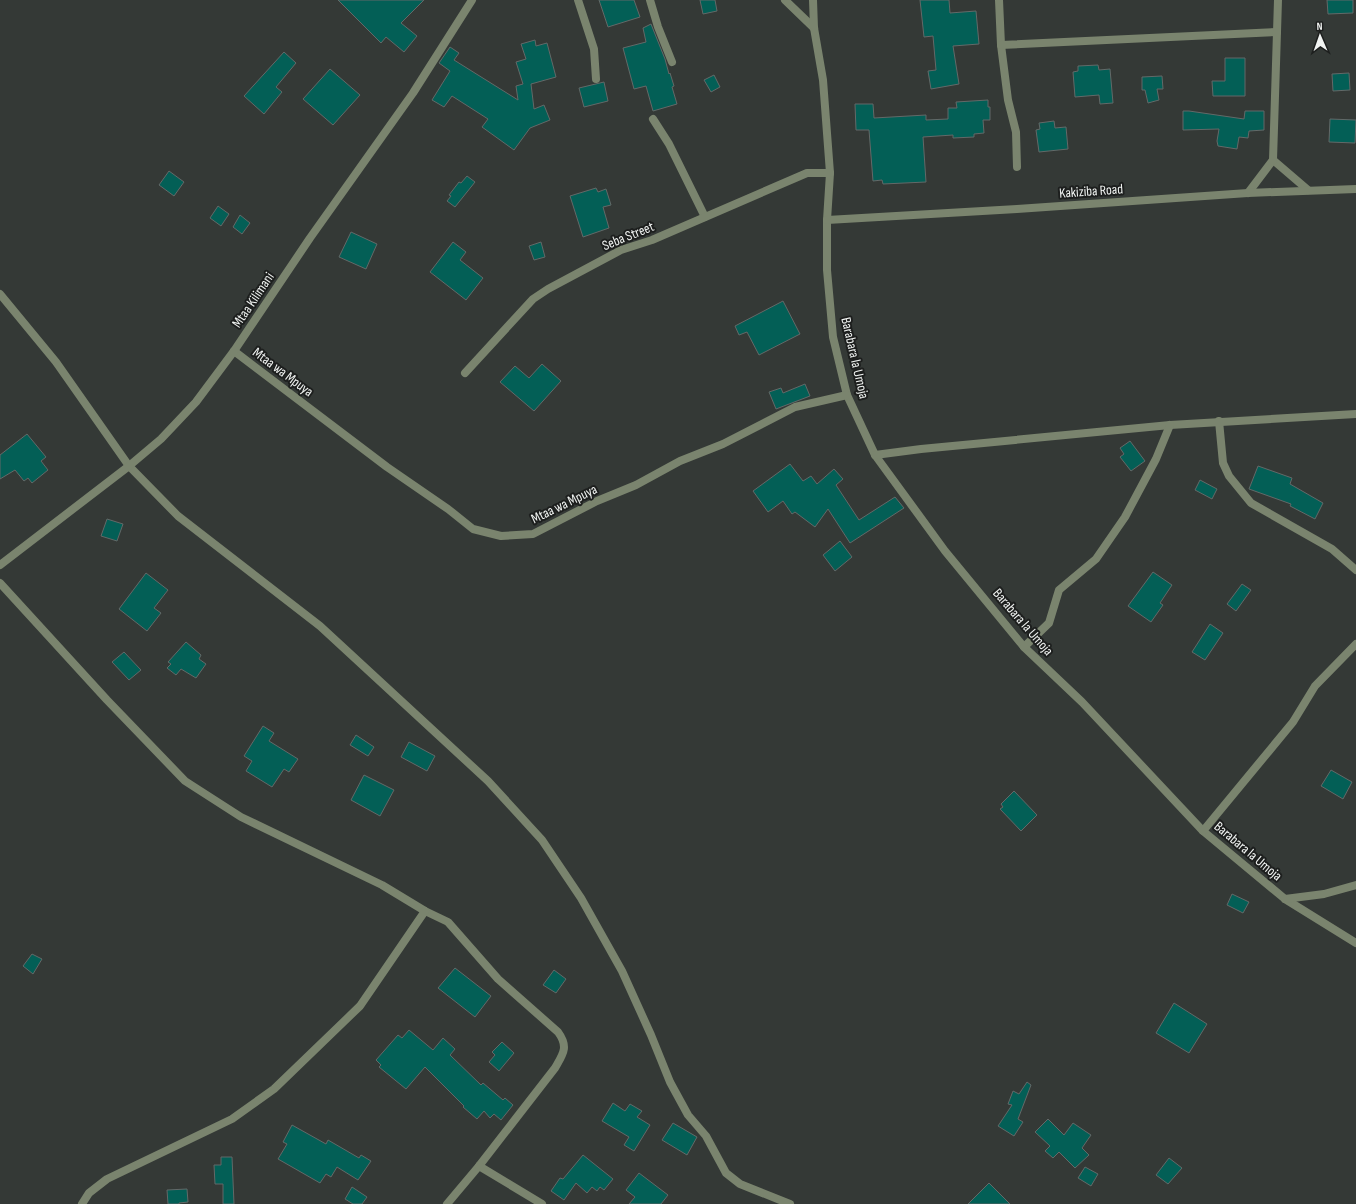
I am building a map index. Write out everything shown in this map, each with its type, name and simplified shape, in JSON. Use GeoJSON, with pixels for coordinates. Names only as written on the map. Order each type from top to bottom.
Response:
{"type":"FeatureCollection","features":[{"type":"Feature","properties":{"kind":"street","name":"Mtaa Kilimani"},"geometry":{"type":"LineString","coordinates":[[0,565],[129,466],[161,439],[196,402],[234,351],[310,238],[413,93],[472,0]]}},
{"type":"Feature","properties":{"kind":"street"},"geometry":{"type":"LineString","coordinates":[[578,0],[594,50],[596,79]]}},
{"type":"Feature","properties":{"kind":"street"},"geometry":{"type":"LineString","coordinates":[[650,0],[658,27],[672,62]]}},
{"type":"Feature","properties":{"kind":"street"},"geometry":{"type":"LineString","coordinates":[[785,0],[814,28]]}},
{"type":"Feature","properties":{"kind":"street","name":"Barabara la Umoja"},"geometry":{"type":"LineString","coordinates":[[813,0],[814,28],[823,80],[830,173],[827,220],[827,270],[833,337],[847,395],[874,455],[945,551],[1024,647],[1082,702],[1203,831],[1285,899],[1356,943]]}},
{"type":"Feature","properties":{"kind":"street"},"geometry":{"type":"LineString","coordinates":[[999,0],[1001,45],[1008,100],[1016,132],[1017,167]]}},
{"type":"Feature","properties":{"kind":"street"},"geometry":{"type":"LineString","coordinates":[[1248,193],[1273,160],[1278,0]]}},
{"type":"Feature","properties":{"kind":"street"},"geometry":{"type":"LineString","coordinates":[[1001,45],[1277,32]]}},
{"type":"Feature","properties":{"kind":"street"},"geometry":{"type":"LineString","coordinates":[[653,119],[669,144],[705,217]]}},
{"type":"Feature","properties":{"kind":"street"},"geometry":{"type":"LineString","coordinates":[[1273,160],[1308,190]]}},
{"type":"Feature","properties":{"kind":"street","name":"Seba Street"},"geometry":{"type":"LineString","coordinates":[[465,373],[533,299],[621,250],[652,240],[807,172],[830,173]]}},
{"type":"Feature","properties":{"kind":"street","name":"Kakiziba Road"},"geometry":{"type":"LineString","coordinates":[[827,220],[1248,193],[1356,189]]}},
{"type":"Feature","properties":{"kind":"street"},"geometry":{"type":"LineString","coordinates":[[0,294],[56,362],[129,466],[178,516],[320,626],[488,781],[542,840],[585,905],[622,971],[651,1035],[670,1082],[688,1115],[706,1136],[726,1173],[740,1184],[790,1204]]}},
{"type":"Feature","properties":{"kind":"street","name":"Mtaa wa Mpuya"},"geometry":{"type":"LineString","coordinates":[[234,351],[387,467],[448,509],[473,529],[501,536],[533,534],[597,501],[636,485],[680,461],[723,444],[795,407],[847,395]]}},
{"type":"Feature","properties":{"kind":"street"},"geometry":{"type":"LineString","coordinates":[[874,455],[921,449],[1170,425],[1356,414]]}},
{"type":"Feature","properties":{"kind":"street"},"geometry":{"type":"LineString","coordinates":[[1219,421],[1223,463],[1229,476],[1251,503],[1332,549],[1356,570]]}},
{"type":"Feature","properties":{"kind":"street"},"geometry":{"type":"LineString","coordinates":[[1024,647],[1049,623],[1059,590],[1096,559],[1125,517],[1156,459],[1170,425]]}},
{"type":"Feature","properties":{"kind":"street"},"geometry":{"type":"LineString","coordinates":[[0,583],[107,700],[185,781],[241,817],[382,885],[425,911],[448,922],[498,979],[558,1032],[564,1044],[563,1054],[555,1068],[479,1166],[447,1204]]}},
{"type":"Feature","properties":{"kind":"street"},"geometry":{"type":"LineString","coordinates":[[1203,831],[1293,722],[1315,686],[1356,644]]}},
{"type":"Feature","properties":{"kind":"street"},"geometry":{"type":"LineString","coordinates":[[1285,899],[1324,894],[1356,885]]}},
{"type":"Feature","properties":{"kind":"street"},"geometry":{"type":"LineString","coordinates":[[82,1204],[89,1193],[107,1179],[232,1119],[274,1089],[360,1006],[425,911]]}},
{"type":"Feature","properties":{"kind":"street"},"geometry":{"type":"LineString","coordinates":[[479,1166],[542,1204]]}},
{"type":"Feature","properties":{"kind":"building"},"geometry":{"type":"Polygon","coordinates":[[[338,0],[424,0],[401,23],[417,36],[404,52],[386,37],[381,43],[338,0]]]}},
{"type":"Feature","properties":{"kind":"building"},"geometry":{"type":"Polygon","coordinates":[[[599,0],[634,0],[640,17],[608,27],[599,0]]]}},
{"type":"Feature","properties":{"kind":"building"},"geometry":{"type":"Polygon","coordinates":[[[700,0],[715,0],[717,11],[703,14],[700,0]]]}},
{"type":"Feature","properties":{"kind":"building"},"geometry":{"type":"Polygon","coordinates":[[[920,0],[949,0],[950,13],[976,11],[979,44],[953,46],[959,84],[931,89],[928,71],[936,70],[933,36],[924,37],[920,0]]]}},
{"type":"Feature","properties":{"kind":"building"},"geometry":{"type":"Polygon","coordinates":[[[1327,0],[1353,0],[1353,13],[1328,14],[1327,0]]]}},
{"type":"Feature","properties":{"kind":"building"},"geometry":{"type":"Polygon","coordinates":[[[651,24],[665,59],[669,74],[670,73],[677,104],[653,111],[646,86],[634,89],[623,48],[646,42],[643,28],[651,24]]]}},
{"type":"Feature","properties":{"kind":"building"},"geometry":{"type":"Polygon","coordinates":[[[535,40],[536,46],[547,43],[556,77],[531,84],[534,109],[544,105],[550,120],[530,128],[514,150],[482,127],[488,119],[452,96],[444,107],[432,100],[450,71],[439,63],[450,47],[459,53],[454,60],[518,100],[516,86],[523,84],[516,62],[526,59],[521,44],[535,40]]]}},
{"type":"Feature","properties":{"kind":"building"},"geometry":{"type":"Polygon","coordinates":[[[284,52],[296,63],[276,87],[282,92],[264,114],[244,96],[284,52]]]}},
{"type":"Feature","properties":{"kind":"building"},"geometry":{"type":"Polygon","coordinates":[[[1225,58],[1245,58],[1245,96],[1213,96],[1212,81],[1225,81],[1225,58]]]}},
{"type":"Feature","properties":{"kind":"building"},"geometry":{"type":"Polygon","coordinates":[[[1098,65],[1099,70],[1110,69],[1113,103],[1100,104],[1099,95],[1075,97],[1073,72],[1078,71],[1078,66],[1098,65]]]}},
{"type":"Feature","properties":{"kind":"building"},"geometry":{"type":"Polygon","coordinates":[[[330,69],[360,95],[333,125],[303,99],[330,69]]]}},
{"type":"Feature","properties":{"kind":"building"},"geometry":{"type":"Polygon","coordinates":[[[1349,73],[1350,90],[1333,91],[1332,74],[1349,73]]]}},
{"type":"Feature","properties":{"kind":"building"},"geometry":{"type":"Polygon","coordinates":[[[714,75],[720,87],[711,92],[704,80],[714,75]]]}},
{"type":"Feature","properties":{"kind":"building"},"geometry":{"type":"Polygon","coordinates":[[[1162,76],[1163,89],[1157,89],[1159,100],[1148,103],[1145,90],[1142,90],[1142,77],[1162,76]]]}},
{"type":"Feature","properties":{"kind":"building"},"geometry":{"type":"Polygon","coordinates":[[[604,82],[608,101],[584,107],[579,88],[604,82]]]}},
{"type":"Feature","properties":{"kind":"building"},"geometry":{"type":"Polygon","coordinates":[[[988,100],[988,107],[990,107],[990,120],[983,120],[984,133],[974,134],[974,137],[953,138],[953,135],[923,137],[926,182],[883,184],[882,180],[873,181],[869,130],[856,130],[855,104],[873,104],[874,118],[926,115],[926,120],[948,119],[948,108],[957,108],[956,102],[988,100]]]}},
{"type":"Feature","properties":{"kind":"building"},"geometry":{"type":"Polygon","coordinates":[[[1183,111],[1244,119],[1245,111],[1264,111],[1264,130],[1249,131],[1248,138],[1239,137],[1237,149],[1218,146],[1217,141],[1219,129],[1183,130],[1183,111]]]}},
{"type":"Feature","properties":{"kind":"building"},"geometry":{"type":"Polygon","coordinates":[[[1330,119],[1356,120],[1355,143],[1329,142],[1330,119]]]}},
{"type":"Feature","properties":{"kind":"building"},"geometry":{"type":"Polygon","coordinates":[[[1054,121],[1055,128],[1066,127],[1068,149],[1039,152],[1036,130],[1040,129],[1039,123],[1054,121]]]}},
{"type":"Feature","properties":{"kind":"building"},"geometry":{"type":"Polygon","coordinates":[[[169,171],[184,182],[174,196],[159,185],[169,171]]]}},
{"type":"Feature","properties":{"kind":"building"},"geometry":{"type":"Polygon","coordinates":[[[467,176],[475,182],[455,207],[447,201],[451,196],[449,195],[459,182],[461,183],[467,176]]]}},
{"type":"Feature","properties":{"kind":"building"},"geometry":{"type":"Polygon","coordinates":[[[596,188],[598,192],[606,189],[611,205],[603,207],[609,228],[583,237],[570,196],[596,188]]]}},
{"type":"Feature","properties":{"kind":"building"},"geometry":{"type":"Polygon","coordinates":[[[218,206],[229,214],[221,226],[210,218],[218,206]]]}},
{"type":"Feature","properties":{"kind":"building"},"geometry":{"type":"Polygon","coordinates":[[[240,215],[250,223],[242,234],[233,227],[240,215]]]}},
{"type":"Feature","properties":{"kind":"building"},"geometry":{"type":"Polygon","coordinates":[[[351,232],[377,244],[366,269],[339,257],[351,232]]]}},
{"type":"Feature","properties":{"kind":"building"},"geometry":{"type":"Polygon","coordinates":[[[453,242],[466,252],[460,260],[483,278],[466,300],[430,272],[453,242]]]}},
{"type":"Feature","properties":{"kind":"building"},"geometry":{"type":"Polygon","coordinates":[[[541,242],[545,257],[534,260],[529,246],[541,242]]]}},
{"type":"Feature","properties":{"kind":"building"},"geometry":{"type":"Polygon","coordinates":[[[783,301],[800,334],[759,355],[747,332],[739,335],[735,326],[783,301]]]}},
{"type":"Feature","properties":{"kind":"building"},"geometry":{"type":"Polygon","coordinates":[[[542,364],[561,381],[534,411],[500,382],[515,366],[529,378],[542,364]]]}},
{"type":"Feature","properties":{"kind":"building"},"geometry":{"type":"Polygon","coordinates":[[[805,384],[810,396],[776,409],[769,392],[781,388],[783,393],[805,384]]]}},
{"type":"Feature","properties":{"kind":"building"},"geometry":{"type":"Polygon","coordinates":[[[27,434],[46,457],[41,461],[48,470],[32,483],[28,478],[24,481],[15,470],[0,479],[0,455],[27,434]]]}},
{"type":"Feature","properties":{"kind":"building"},"geometry":{"type":"Polygon","coordinates":[[[1130,441],[1145,461],[1131,471],[1120,457],[1124,454],[1120,448],[1130,441]]]}},
{"type":"Feature","properties":{"kind":"building"},"geometry":{"type":"Polygon","coordinates":[[[790,464],[803,481],[811,476],[817,484],[834,469],[843,479],[836,485],[859,520],[895,497],[904,508],[850,543],[828,509],[815,527],[795,512],[792,514],[783,501],[768,512],[753,491],[790,464]]]}},
{"type":"Feature","properties":{"kind":"building"},"geometry":{"type":"Polygon","coordinates":[[[1258,466],[1292,478],[1290,484],[1323,503],[1315,519],[1290,506],[1291,504],[1249,489],[1258,466]]]}},
{"type":"Feature","properties":{"kind":"building"},"geometry":{"type":"Polygon","coordinates":[[[1200,480],[1217,489],[1212,499],[1195,490],[1200,480]]]}},
{"type":"Feature","properties":{"kind":"building"},"geometry":{"type":"Polygon","coordinates":[[[107,519],[123,524],[117,541],[101,536],[107,519]]]}},
{"type":"Feature","properties":{"kind":"building"},"geometry":{"type":"Polygon","coordinates":[[[840,541],[852,557],[835,571],[823,555],[840,541]]]}},
{"type":"Feature","properties":{"kind":"building"},"geometry":{"type":"Polygon","coordinates":[[[1153,572],[1172,585],[1160,603],[1163,605],[1151,622],[1128,606],[1153,572]]]}},
{"type":"Feature","properties":{"kind":"building"},"geometry":{"type":"Polygon","coordinates":[[[146,573],[168,590],[154,608],[161,613],[147,631],[119,609],[146,573]]]}},
{"type":"Feature","properties":{"kind":"building"},"geometry":{"type":"Polygon","coordinates":[[[1242,584],[1251,590],[1236,611],[1227,604],[1242,584]]]}},
{"type":"Feature","properties":{"kind":"building"},"geometry":{"type":"Polygon","coordinates":[[[1210,624],[1223,633],[1205,660],[1192,652],[1210,624]]]}},
{"type":"Feature","properties":{"kind":"building"},"geometry":{"type":"Polygon","coordinates":[[[186,642],[201,655],[199,659],[206,664],[196,678],[181,669],[176,675],[167,668],[171,664],[168,662],[186,642]]]}},
{"type":"Feature","properties":{"kind":"building"},"geometry":{"type":"Polygon","coordinates":[[[124,652],[141,670],[129,680],[112,662],[124,652]]]}},
{"type":"Feature","properties":{"kind":"building"},"geometry":{"type":"Polygon","coordinates":[[[263,726],[274,733],[269,741],[298,759],[289,772],[284,769],[272,787],[246,771],[252,761],[244,756],[263,726]]]}},
{"type":"Feature","properties":{"kind":"building"},"geometry":{"type":"Polygon","coordinates":[[[356,735],[374,747],[368,756],[350,745],[356,735]]]}},
{"type":"Feature","properties":{"kind":"building"},"geometry":{"type":"Polygon","coordinates":[[[409,742],[435,756],[427,771],[401,757],[409,742]]]}},
{"type":"Feature","properties":{"kind":"building"},"geometry":{"type":"Polygon","coordinates":[[[1331,770],[1352,782],[1343,799],[1321,786],[1331,770]]]}},
{"type":"Feature","properties":{"kind":"building"},"geometry":{"type":"Polygon","coordinates":[[[364,775],[394,790],[380,816],[351,800],[364,775]]]}},
{"type":"Feature","properties":{"kind":"building"},"geometry":{"type":"Polygon","coordinates":[[[1014,791],[1037,815],[1021,831],[1000,809],[1003,807],[1001,804],[1014,791]]]}},
{"type":"Feature","properties":{"kind":"building"},"geometry":{"type":"Polygon","coordinates":[[[1232,894],[1249,902],[1243,913],[1227,905],[1232,894]]]}},
{"type":"Feature","properties":{"kind":"building"},"geometry":{"type":"Polygon","coordinates":[[[32,954],[42,959],[33,974],[23,966],[32,954]]]}},
{"type":"Feature","properties":{"kind":"building"},"geometry":{"type":"Polygon","coordinates":[[[455,968],[491,996],[475,1017],[438,988],[455,968]]]}},
{"type":"Feature","properties":{"kind":"building"},"geometry":{"type":"Polygon","coordinates":[[[554,970],[566,979],[556,993],[543,985],[554,970]]]}},
{"type":"Feature","properties":{"kind":"building"},"geometry":{"type":"Polygon","coordinates":[[[1174,1003],[1207,1024],[1189,1053],[1156,1033],[1174,1003]]]}},
{"type":"Feature","properties":{"kind":"building"},"geometry":{"type":"Polygon","coordinates":[[[409,1030],[433,1050],[443,1038],[455,1049],[450,1055],[481,1085],[483,1083],[503,1100],[505,1098],[513,1105],[501,1120],[494,1114],[490,1118],[484,1111],[477,1119],[463,1107],[464,1106],[425,1067],[406,1089],[379,1067],[381,1065],[376,1060],[398,1035],[402,1038],[409,1030]]]}},
{"type":"Feature","properties":{"kind":"building"},"geometry":{"type":"Polygon","coordinates":[[[502,1042],[514,1053],[499,1071],[489,1062],[495,1055],[492,1052],[502,1042]]]}},
{"type":"Feature","properties":{"kind":"building"},"geometry":{"type":"Polygon","coordinates":[[[1027,1082],[1031,1085],[1018,1119],[1023,1122],[1014,1136],[998,1126],[1012,1105],[1008,1104],[1013,1091],[1019,1094],[1027,1082]]]}},
{"type":"Feature","properties":{"kind":"building"},"geometry":{"type":"Polygon","coordinates":[[[613,1103],[625,1111],[630,1104],[642,1111],[637,1117],[650,1125],[634,1151],[624,1145],[629,1137],[602,1121],[613,1103]]]}},
{"type":"Feature","properties":{"kind":"building"},"geometry":{"type":"Polygon","coordinates":[[[1048,1119],[1064,1135],[1073,1123],[1091,1135],[1082,1148],[1089,1155],[1075,1168],[1059,1152],[1053,1158],[1045,1151],[1050,1146],[1035,1132],[1048,1119]]]}},
{"type":"Feature","properties":{"kind":"building"},"geometry":{"type":"Polygon","coordinates":[[[673,1123],[697,1137],[687,1155],[662,1140],[673,1123]]]}},
{"type":"Feature","properties":{"kind":"building"},"geometry":{"type":"Polygon","coordinates":[[[292,1125],[326,1144],[328,1140],[359,1158],[361,1155],[371,1161],[358,1180],[337,1167],[331,1177],[326,1174],[320,1183],[278,1159],[287,1144],[283,1142],[292,1125]]]}},
{"type":"Feature","properties":{"kind":"building"},"geometry":{"type":"Polygon","coordinates":[[[583,1155],[613,1179],[604,1190],[600,1187],[597,1191],[592,1187],[587,1193],[576,1183],[564,1200],[551,1191],[560,1178],[563,1179],[583,1155]]]}},
{"type":"Feature","properties":{"kind":"building"},"geometry":{"type":"Polygon","coordinates":[[[221,1157],[232,1157],[234,1204],[223,1204],[223,1184],[215,1184],[214,1165],[221,1165],[221,1157]]]}},
{"type":"Feature","properties":{"kind":"building"},"geometry":{"type":"Polygon","coordinates":[[[1169,1158],[1182,1168],[1168,1184],[1156,1175],[1169,1158]]]}},
{"type":"Feature","properties":{"kind":"building"},"geometry":{"type":"Polygon","coordinates":[[[1085,1167],[1098,1174],[1091,1186],[1078,1178],[1085,1167]]]}},
{"type":"Feature","properties":{"kind":"building"},"geometry":{"type":"Polygon","coordinates":[[[639,1173],[668,1195],[661,1204],[629,1204],[635,1197],[626,1190],[639,1173]]]}},
{"type":"Feature","properties":{"kind":"building"},"geometry":{"type":"Polygon","coordinates":[[[989,1183],[1010,1204],[968,1204],[989,1183]]]}},
{"type":"Feature","properties":{"kind":"building"},"geometry":{"type":"Polygon","coordinates":[[[352,1187],[367,1197],[362,1204],[353,1204],[345,1199],[352,1187]]]}},
{"type":"Feature","properties":{"kind":"building"},"geometry":{"type":"Polygon","coordinates":[[[187,1189],[188,1202],[168,1204],[167,1190],[187,1189]]]}}]}
